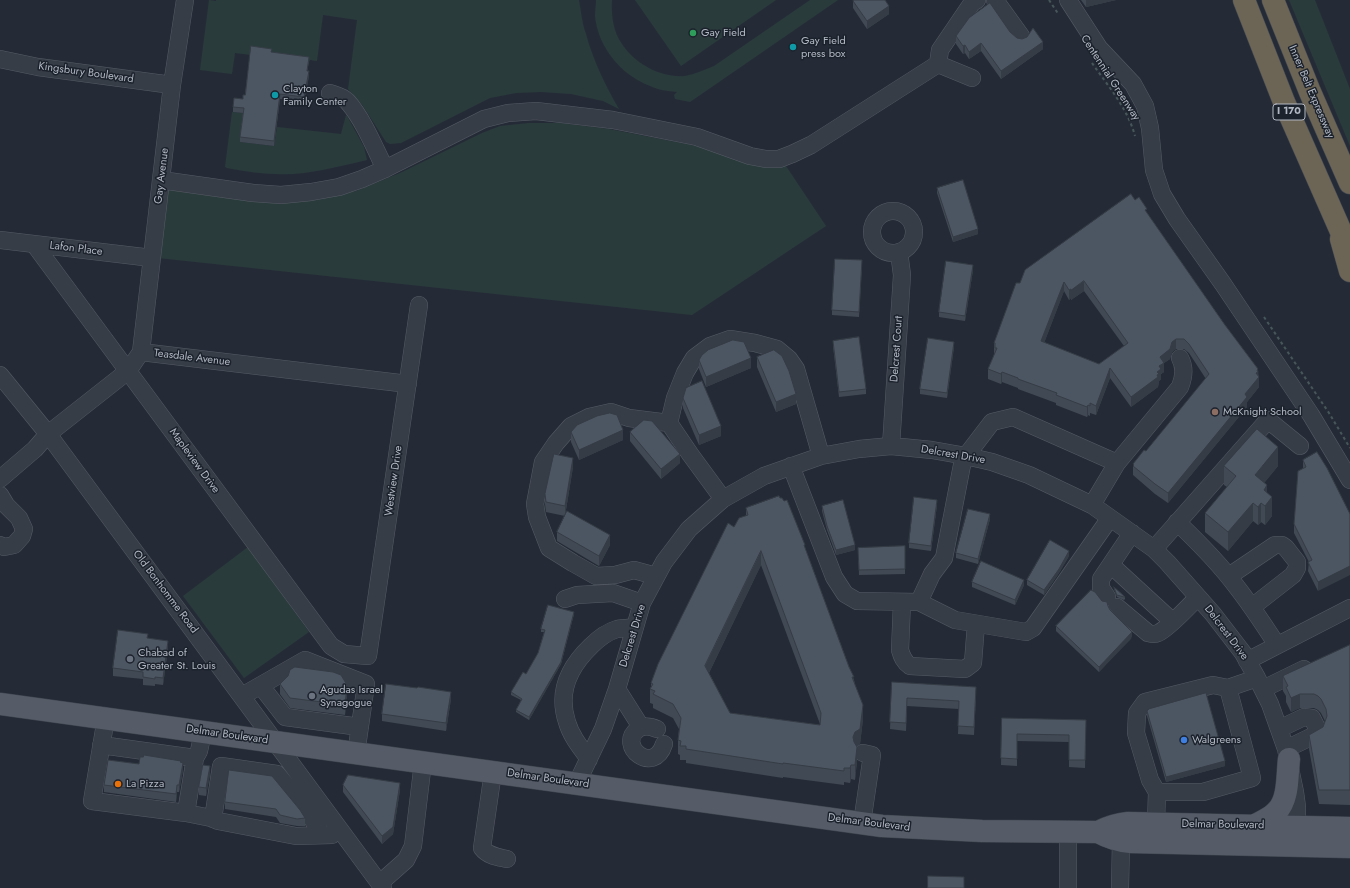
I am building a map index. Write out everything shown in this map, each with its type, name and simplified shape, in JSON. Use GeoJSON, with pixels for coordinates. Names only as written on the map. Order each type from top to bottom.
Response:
{"type":"FeatureCollection","features":[{"type":"Feature","properties":{"kind":"highway","name":"I 170"},"geometry":{"type":"LineString","coordinates":[[1244,0],[1282,95],[1350,252]]}},
{"type":"Feature","properties":{"kind":"highway","name":"Inner Belt Expressway"},"geometry":{"type":"LineString","coordinates":[[1273,0],[1310,92],[1350,183]]}},
{"type":"Feature","properties":{"kind":"highway"},"geometry":{"type":"LineString","coordinates":[[1337,222],[1350,271]]}},
{"type":"Feature","properties":{"kind":"main road","name":"Delmar Boulevard"},"geometry":{"type":"LineString","coordinates":[[0,704],[882,826],[982,831],[1098,832],[1109,838],[1121,841],[1297,837],[1350,828]]}},
{"type":"Feature","properties":{"kind":"main road"},"geometry":{"type":"LineString","coordinates":[[1255,825],[1273,815],[1281,805],[1285,795],[1288,754]]}},
{"type":"Feature","properties":{"kind":"main road","name":"Delmar Boulevard"},"geometry":{"type":"LineString","coordinates":[[1098,832],[1107,827],[1128,823],[1255,825],[1297,837],[1350,848]]}},
{"type":"Feature","properties":{"kind":"street","name":"Gay Avenue"},"geometry":{"type":"LineString","coordinates":[[141,352],[172,85],[185,0]]}},
{"type":"Feature","properties":{"kind":"street"},"geometry":{"type":"LineString","coordinates":[[161,180],[234,191],[281,194],[311,192],[339,187],[385,169],[484,119],[508,113],[536,111],[613,120],[697,137],[750,156],[766,159],[779,159],[811,145],[938,64],[940,50],[972,3],[977,0]]}},
{"type":"Feature","properties":{"kind":"street"},"geometry":{"type":"LineString","coordinates":[[995,0],[1021,36]]}},
{"type":"Feature","properties":{"kind":"street"},"geometry":{"type":"LineString","coordinates":[[1068,0],[1099,48],[1133,84],[1145,106],[1150,128],[1154,170],[1162,194],[1177,219],[1223,284],[1315,422],[1350,480]]}},
{"type":"Feature","properties":{"kind":"street","name":"Kingsbury Boulevard"},"geometry":{"type":"LineString","coordinates":[[0,59],[38,67],[172,85]]}},
{"type":"Feature","properties":{"kind":"street"},"geometry":{"type":"LineString","coordinates":[[938,64],[972,78]]}},
{"type":"Feature","properties":{"kind":"street"},"geometry":{"type":"LineString","coordinates":[[330,93],[340,96],[346,100],[358,117],[385,169]]}},
{"type":"Feature","properties":{"kind":"street","name":"Lafon Place"},"geometry":{"type":"LineString","coordinates":[[0,240],[152,258]]}},
{"type":"Feature","properties":{"kind":"street","name":"Mapleview Drive"},"geometry":{"type":"LineString","coordinates":[[34,244],[331,646],[344,654],[368,656]]}},
{"type":"Feature","properties":{"kind":"street","name":"Delcrest Court"},"geometry":{"type":"LineString","coordinates":[[891,446],[902,275],[899,252]]}},
{"type":"Feature","properties":{"kind":"street","name":"Westview Drive"},"geometry":{"type":"LineString","coordinates":[[368,656],[419,305]]}},
{"type":"Feature","properties":{"kind":"street"},"geometry":{"type":"LineString","coordinates":[[723,499],[669,423],[675,398],[686,373],[694,358],[710,346],[730,339],[754,343],[777,350],[788,359],[796,369],[821,456]]}},
{"type":"Feature","properties":{"kind":"street","name":"Teasdale Avenue"},"geometry":{"type":"LineString","coordinates":[[0,479],[35,449],[48,434],[128,371],[141,352],[408,384]]}},
{"type":"Feature","properties":{"kind":"street"},"geometry":{"type":"LineString","coordinates":[[1092,505],[1117,463],[1180,386],[1183,380],[1183,363],[1180,358]]}},
{"type":"Feature","properties":{"kind":"street","name":"Old Bonhomme Road"},"geometry":{"type":"LineString","coordinates":[[0,375],[48,434],[382,886]]}},
{"type":"Feature","properties":{"kind":"street"},"geometry":{"type":"LineString","coordinates":[[656,576],[634,570],[615,575],[596,576],[573,563],[548,548],[537,517],[535,504],[543,462],[556,443],[571,426],[589,417],[611,412],[629,418],[669,423]]}},
{"type":"Feature","properties":{"kind":"street"},"geometry":{"type":"LineString","coordinates":[[919,602],[932,574],[944,558],[962,465],[966,456],[992,422],[1013,417],[1117,463]]}},
{"type":"Feature","properties":{"kind":"street"},"geometry":{"type":"LineString","coordinates":[[1154,549],[1268,420],[1297,443],[1315,422]]}},
{"type":"Feature","properties":{"kind":"street","name":"Delcrest Drive"},"geometry":{"type":"LineString","coordinates":[[576,783],[603,729],[617,689],[642,603],[664,562],[689,529],[723,499],[764,476],[821,456],[859,449],[891,446],[932,450],[966,456],[992,462],[1029,475],[1092,505],[1154,549],[1226,630],[1243,653],[1260,683],[1270,704],[1288,754],[1295,792],[1297,837]]}},
{"type":"Feature","properties":{"kind":"street"},"geometry":{"type":"LineString","coordinates":[[791,466],[834,577],[845,594],[857,601],[919,602],[955,620],[976,624],[1026,632],[1033,628],[1110,518]]}},
{"type":"Feature","properties":{"kind":"street"},"geometry":{"type":"LineString","coordinates":[[0,494],[6,505],[19,518],[24,529],[22,536],[14,545],[4,547],[0,545]]}},
{"type":"Feature","properties":{"kind":"street"},"geometry":{"type":"LineString","coordinates":[[1177,522],[1209,554],[1228,576],[1252,607],[1277,645]]}},
{"type":"Feature","properties":{"kind":"street"},"geometry":{"type":"LineString","coordinates":[[1132,533],[1101,580],[1101,588],[1112,602],[1148,633],[1154,634],[1159,633],[1198,597]]}},
{"type":"Feature","properties":{"kind":"street"},"geometry":{"type":"LineString","coordinates":[[1228,576],[1275,545],[1282,545],[1286,548],[1296,562],[1297,568],[1293,574],[1252,607]]}},
{"type":"Feature","properties":{"kind":"street"},"geometry":{"type":"LineString","coordinates":[[1111,565],[1172,621]]}},
{"type":"Feature","properties":{"kind":"street"},"geometry":{"type":"LineString","coordinates":[[565,599],[577,595],[613,593],[642,603]]}},
{"type":"Feature","properties":{"kind":"street"},"geometry":{"type":"LineString","coordinates":[[902,602],[900,650],[905,662],[910,666],[965,669],[973,663],[976,624]]}},
{"type":"Feature","properties":{"kind":"street"},"geometry":{"type":"LineString","coordinates":[[1247,660],[1350,608]]}},
{"type":"Feature","properties":{"kind":"street"},"geometry":{"type":"LineString","coordinates":[[589,759],[573,738],[567,722],[564,707],[564,691],[568,675],[580,656],[600,638],[616,629],[635,627]]}},
{"type":"Feature","properties":{"kind":"street"},"geometry":{"type":"LineString","coordinates":[[242,696],[305,660],[366,684],[356,754]]}},
{"type":"Feature","properties":{"kind":"street"},"geometry":{"type":"LineString","coordinates":[[1156,823],[1158,792],[1150,780],[1136,733],[1137,713],[1145,702],[1213,685],[1228,688],[1260,683],[1316,664]]}},
{"type":"Feature","properties":{"kind":"street"},"geometry":{"type":"LineString","coordinates":[[261,686],[285,717],[360,727]]}},
{"type":"Feature","properties":{"kind":"street"},"geometry":{"type":"LineString","coordinates":[[1158,792],[1203,792],[1252,778],[1228,688]]}},
{"type":"Feature","properties":{"kind":"street"},"geometry":{"type":"LineString","coordinates":[[617,689],[654,733]]}},
{"type":"Feature","properties":{"kind":"street"},"geometry":{"type":"LineString","coordinates":[[1279,729],[1304,717],[1312,718],[1317,728],[1315,736],[1288,754]]}},
{"type":"Feature","properties":{"kind":"street"},"geometry":{"type":"LineString","coordinates":[[106,718],[92,801],[186,813],[218,821],[296,836],[344,835]]}},
{"type":"Feature","properties":{"kind":"street"},"geometry":{"type":"LineString","coordinates":[[140,750],[144,724]]}},
{"type":"Feature","properties":{"kind":"street"},"geometry":{"type":"LineString","coordinates":[[186,813],[195,758],[199,751],[203,732]]}},
{"type":"Feature","properties":{"kind":"street"},"geometry":{"type":"LineString","coordinates":[[101,745],[195,758]]}},
{"type":"Feature","properties":{"kind":"street"},"geometry":{"type":"LineString","coordinates":[[862,823],[872,755],[863,753]]}},
{"type":"Feature","properties":{"kind":"street"},"geometry":{"type":"LineString","coordinates":[[382,886],[406,860],[413,846],[423,762]]}},
{"type":"Feature","properties":{"kind":"street"},"geometry":{"type":"LineString","coordinates":[[213,819],[221,766],[277,774],[299,773]]}},
{"type":"Feature","properties":{"kind":"street"},"geometry":{"type":"LineString","coordinates":[[493,772],[482,848],[485,852],[493,856],[507,859]]}},
{"type":"Feature","properties":{"kind":"street"},"geometry":{"type":"LineString","coordinates":[[277,774],[308,812],[322,835]]}},
{"type":"Feature","properties":{"kind":"street"},"geometry":{"type":"LineString","coordinates":[[1068,832],[1068,888]]}},
{"type":"Feature","properties":{"kind":"street"},"geometry":{"type":"LineString","coordinates":[[1120,888],[1121,841]]}},
{"type":"Feature","properties":{"kind":"path"},"geometry":{"type":"LineString","coordinates":[[1049,0],[1061,18]]}},
{"type":"Feature","properties":{"kind":"path","name":"Centennial Greenway"},"geometry":{"type":"LineString","coordinates":[[1091,61],[1125,112],[1132,124],[1136,138]]}},
{"type":"Feature","properties":{"kind":"shaded area"},"geometry":{"type":"Polygon","coordinates":[[[209,0],[579,0],[584,26],[592,53],[604,82],[619,109],[603,101],[571,94],[541,92],[516,93],[490,98],[401,143],[390,144],[386,142],[363,106],[348,89],[357,20],[323,15],[317,61],[310,60],[309,62],[235,53],[232,74],[200,70],[209,0]]]}},
{"type":"Feature","properties":{"kind":"shaded area"},"geometry":{"type":"Polygon","coordinates":[[[596,0],[612,0],[612,17],[616,34],[627,51],[634,58],[658,72],[667,75],[685,76],[714,66],[810,0],[838,0],[690,102],[675,99],[674,95],[677,92],[663,90],[639,81],[621,67],[606,49],[601,38],[595,16],[596,0]]]}},
{"type":"Feature","properties":{"kind":"shaded area","name":"Gay Field"},"geometry":{"type":"Polygon","coordinates":[[[635,0],[776,0],[681,66],[635,0]]]}},
{"type":"Feature","properties":{"kind":"shaded area"},"geometry":{"type":"Polygon","coordinates":[[[1289,0],[1315,0],[1350,89],[1350,146],[1289,0]]]}},
{"type":"Feature","properties":{"kind":"shaded area"},"geometry":{"type":"Polygon","coordinates":[[[232,112],[244,113],[240,142],[274,146],[277,127],[341,134],[346,115],[364,147],[367,160],[343,166],[294,174],[265,174],[227,168],[225,167],[232,112]]]}},
{"type":"Feature","properties":{"kind":"shaded area"},"geometry":{"type":"Polygon","coordinates":[[[529,123],[560,123],[609,129],[784,163],[826,226],[692,315],[158,258],[166,191],[181,189],[304,197],[356,191],[400,173],[482,133],[500,126],[529,123]]]}},
{"type":"Feature","properties":{"kind":"shaded area"},"geometry":{"type":"Polygon","coordinates":[[[248,547],[309,632],[244,678],[183,596],[248,547]]]}},
{"type":"Feature","properties":{"kind":"building"},"geometry":{"type":"Polygon","coordinates":[[[885,0],[889,6],[867,21],[853,1],[885,0]]]}},
{"type":"Feature","properties":{"kind":"building"},"geometry":{"type":"Polygon","coordinates":[[[990,3],[1010,32],[1017,38],[1022,39],[1027,37],[1033,28],[1043,42],[1001,71],[981,43],[969,52],[965,45],[963,46],[956,36],[969,18],[990,3]]]}},
{"type":"Feature","properties":{"kind":"building","name":"Clayton Family Center"},"geometry":{"type":"Polygon","coordinates":[[[251,46],[272,49],[271,52],[309,57],[307,71],[309,71],[304,97],[280,94],[274,141],[240,137],[244,108],[233,107],[234,98],[243,99],[243,95],[245,95],[251,46]]]}},
{"type":"Feature","properties":{"kind":"building"},"geometry":{"type":"Polygon","coordinates":[[[963,180],[978,229],[953,237],[937,188],[963,180]]]}},
{"type":"Feature","properties":{"kind":"building"},"geometry":{"type":"Polygon","coordinates":[[[1131,194],[1135,200],[1139,197],[1147,209],[1145,210],[1225,325],[1258,369],[1258,372],[1256,373],[1259,377],[1245,394],[1247,397],[1168,493],[1133,466],[1133,464],[1144,450],[1146,451],[1209,374],[1189,344],[1184,339],[1176,339],[1172,342],[1170,349],[1160,357],[1164,363],[1159,366],[1161,369],[1157,372],[1159,374],[1157,375],[1158,377],[1131,397],[1110,368],[1096,406],[1090,403],[1090,406],[1088,405],[1087,407],[1056,395],[1057,393],[1018,378],[988,369],[997,348],[995,348],[994,343],[1016,283],[1020,283],[1025,270],[1131,194]],[[1084,281],[1071,290],[1069,290],[1064,282],[1041,341],[1099,364],[1128,343],[1084,281]]]}},
{"type":"Feature","properties":{"kind":"building"},"geometry":{"type":"Polygon","coordinates":[[[835,259],[862,260],[859,312],[832,310],[835,259]]]}},
{"type":"Feature","properties":{"kind":"building"},"geometry":{"type":"Polygon","coordinates":[[[946,261],[973,265],[965,316],[939,312],[946,261]]]}},
{"type":"Feature","properties":{"kind":"building"},"geometry":{"type":"Polygon","coordinates":[[[859,337],[866,389],[839,392],[833,341],[859,337]]]}},
{"type":"Feature","properties":{"kind":"building"},"geometry":{"type":"Polygon","coordinates":[[[928,338],[954,342],[947,393],[920,389],[928,338]]]}},
{"type":"Feature","properties":{"kind":"building"},"geometry":{"type":"Polygon","coordinates":[[[733,340],[744,342],[751,358],[706,377],[699,360],[702,355],[708,350],[733,340]]]}},
{"type":"Feature","properties":{"kind":"building"},"geometry":{"type":"Polygon","coordinates":[[[774,350],[782,356],[789,371],[796,394],[776,402],[757,357],[774,350]]]}},
{"type":"Feature","properties":{"kind":"building"},"geometry":{"type":"Polygon","coordinates":[[[702,381],[721,426],[699,435],[683,398],[686,388],[702,381]]]}},
{"type":"Feature","properties":{"kind":"building"},"geometry":{"type":"Polygon","coordinates":[[[610,413],[617,415],[623,430],[579,450],[571,432],[577,425],[597,416],[610,413]]]}},
{"type":"Feature","properties":{"kind":"building"},"geometry":{"type":"Polygon","coordinates":[[[644,420],[652,421],[680,454],[661,469],[630,432],[644,420]]]}},
{"type":"Feature","properties":{"kind":"building"},"geometry":{"type":"Polygon","coordinates":[[[1257,429],[1278,447],[1255,475],[1267,485],[1264,490],[1272,497],[1265,506],[1261,503],[1258,507],[1253,503],[1228,532],[1205,513],[1236,476],[1224,466],[1257,429]]]}},
{"type":"Feature","properties":{"kind":"building"},"geometry":{"type":"Polygon","coordinates":[[[1317,452],[1327,468],[1350,514],[1350,566],[1318,582],[1308,562],[1312,560],[1294,524],[1298,471],[1306,467],[1303,460],[1317,452]]]}},
{"type":"Feature","properties":{"kind":"building"},"geometry":{"type":"Polygon","coordinates":[[[554,454],[573,458],[565,506],[546,502],[545,494],[554,454]]]}},
{"type":"Feature","properties":{"kind":"building"},"geometry":{"type":"Polygon","coordinates":[[[779,496],[784,501],[787,500],[805,545],[863,705],[860,729],[855,732],[853,737],[857,747],[855,765],[851,765],[850,768],[844,768],[844,771],[783,764],[686,749],[686,746],[680,746],[681,741],[678,740],[681,718],[673,704],[653,694],[655,691],[650,689],[653,684],[651,683],[658,664],[728,523],[734,527],[739,518],[748,515],[746,508],[779,496]],[[761,551],[705,666],[730,713],[820,725],[821,713],[761,551]]]}},
{"type":"Feature","properties":{"kind":"building"},"geometry":{"type":"Polygon","coordinates":[[[914,497],[937,500],[931,546],[909,543],[914,497]]]}},
{"type":"Feature","properties":{"kind":"building"},"geometry":{"type":"Polygon","coordinates":[[[843,500],[855,545],[836,550],[827,526],[822,506],[843,500]]]}},
{"type":"Feature","properties":{"kind":"building"},"geometry":{"type":"Polygon","coordinates":[[[968,509],[990,514],[978,559],[956,553],[968,509]]]}},
{"type":"Feature","properties":{"kind":"building"},"geometry":{"type":"Polygon","coordinates":[[[567,511],[610,535],[599,556],[557,532],[567,511]]]}},
{"type":"Feature","properties":{"kind":"building"},"geometry":{"type":"Polygon","coordinates":[[[1050,540],[1069,551],[1059,569],[1044,590],[1027,580],[1050,540]]]}},
{"type":"Feature","properties":{"kind":"building"},"geometry":{"type":"Polygon","coordinates":[[[905,546],[905,569],[859,570],[858,548],[905,546]]]}},
{"type":"Feature","properties":{"kind":"building"},"geometry":{"type":"Polygon","coordinates":[[[981,561],[1024,580],[1015,600],[972,582],[981,561]]]}},
{"type":"Feature","properties":{"kind":"building"},"geometry":{"type":"Polygon","coordinates":[[[1114,587],[1125,597],[1117,595],[1114,587]]]}},
{"type":"Feature","properties":{"kind":"building"},"geometry":{"type":"Polygon","coordinates":[[[1091,590],[1095,592],[1102,601],[1107,602],[1110,610],[1132,632],[1099,667],[1056,626],[1091,590]]]}},
{"type":"Feature","properties":{"kind":"building"},"geometry":{"type":"Polygon","coordinates":[[[548,605],[574,612],[561,662],[529,717],[516,710],[522,699],[511,692],[523,672],[526,674],[538,653],[545,630],[541,629],[548,605]]]}},
{"type":"Feature","properties":{"kind":"building"},"geometry":{"type":"Polygon","coordinates":[[[118,630],[148,634],[147,638],[168,641],[163,678],[155,677],[155,679],[143,677],[143,672],[113,668],[118,630]]]}},
{"type":"Feature","properties":{"kind":"building"},"geometry":{"type":"Polygon","coordinates":[[[1350,645],[1350,790],[1319,790],[1309,735],[1323,727],[1327,716],[1326,709],[1321,699],[1314,694],[1300,694],[1291,698],[1286,687],[1288,686],[1283,676],[1350,645]]]}},
{"type":"Feature","properties":{"kind":"building"},"geometry":{"type":"Polygon","coordinates":[[[295,667],[333,672],[341,675],[347,685],[345,705],[290,698],[280,684],[288,676],[290,670],[295,667]]]}},
{"type":"Feature","properties":{"kind":"building"},"geometry":{"type":"Polygon","coordinates":[[[892,682],[976,687],[974,727],[958,726],[959,701],[907,698],[906,723],[890,722],[892,682]]]}},
{"type":"Feature","properties":{"kind":"building"},"geometry":{"type":"Polygon","coordinates":[[[386,684],[451,692],[446,723],[382,714],[386,684]]]}},
{"type":"Feature","properties":{"kind":"building"},"geometry":{"type":"Polygon","coordinates":[[[1206,693],[1225,761],[1166,777],[1147,711],[1149,709],[1206,693]]]}},
{"type":"Feature","properties":{"kind":"building"},"geometry":{"type":"Polygon","coordinates":[[[1002,718],[1086,720],[1085,760],[1069,760],[1069,735],[1017,734],[1017,759],[1001,758],[1002,718]]]}},
{"type":"Feature","properties":{"kind":"building"},"geometry":{"type":"Polygon","coordinates":[[[144,755],[181,761],[180,762],[183,763],[176,794],[104,785],[108,760],[139,764],[140,757],[143,757],[144,755]]]}},
{"type":"Feature","properties":{"kind":"building"},"geometry":{"type":"Polygon","coordinates":[[[203,765],[210,766],[206,788],[199,787],[203,765]]]}},
{"type":"Feature","properties":{"kind":"building"},"geometry":{"type":"Polygon","coordinates":[[[229,770],[272,776],[305,818],[297,819],[280,815],[276,809],[225,802],[229,770]]]}},
{"type":"Feature","properties":{"kind":"building"},"geometry":{"type":"Polygon","coordinates":[[[348,775],[400,783],[393,827],[382,836],[343,785],[348,775]]]}},
{"type":"Feature","properties":{"kind":"building"},"geometry":{"type":"Polygon","coordinates":[[[928,876],[964,877],[964,888],[928,888],[928,876]]]}},
{"type":"Feature","properties":{"kind":"place","name":"Gay Field"},"geometry":{"type":"Point","coordinates":[693,33]}},
{"type":"Feature","properties":{"kind":"place","name":"Gay Field press box"},"geometry":{"type":"Point","coordinates":[793,47]}},
{"type":"Feature","properties":{"kind":"place","name":"Clayton Family Center"},"geometry":{"type":"Point","coordinates":[275,95]}},
{"type":"Feature","properties":{"kind":"place","name":"McKnight School"},"geometry":{"type":"Point","coordinates":[1215,412]}},
{"type":"Feature","properties":{"kind":"place","name":"Chabad of Greater St. Louis"},"geometry":{"type":"Point","coordinates":[130,659]}},
{"type":"Feature","properties":{"kind":"place","name":"Agudas Israel Synagogue"},"geometry":{"type":"Point","coordinates":[312,696]}},
{"type":"Feature","properties":{"kind":"place","name":"Walgreens"},"geometry":{"type":"Point","coordinates":[1184,740]}},
{"type":"Feature","properties":{"kind":"place","name":"La Pizza"},"geometry":{"type":"Point","coordinates":[118,784]}}]}
